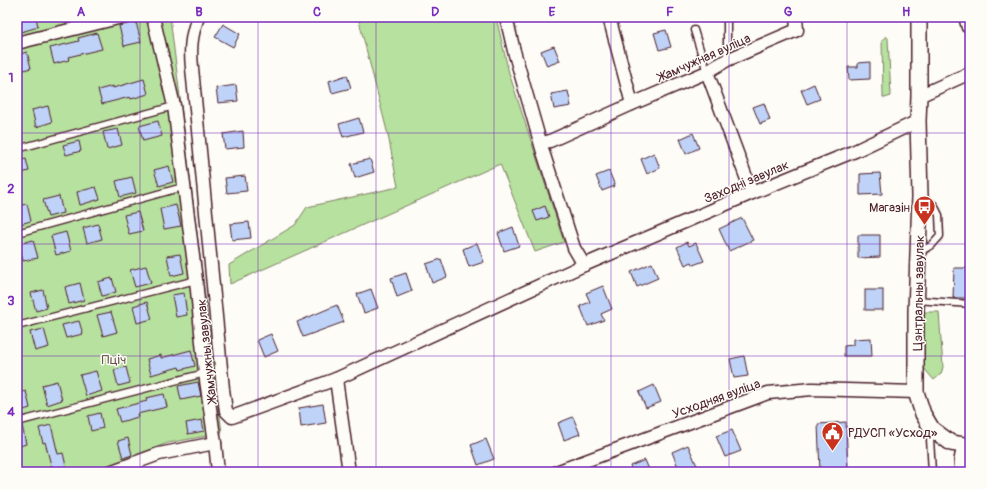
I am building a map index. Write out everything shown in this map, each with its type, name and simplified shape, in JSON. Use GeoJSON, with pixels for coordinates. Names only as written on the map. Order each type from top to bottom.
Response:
{"type":"FeatureCollection","features":[{"type":"Feature","properties":{"kind":"street"},"geometry":{"type":"LineString","coordinates":[[17,43],[122,17]]}},
{"type":"Feature","properties":{"kind":"street"},"geometry":{"type":"LineString","coordinates":[[153,17],[174,106],[183,187],[196,280],[205,373],[216,443],[218,472]]}},
{"type":"Feature","properties":{"kind":"street","name":"Жамчужны завулак"},"geometry":{"type":"LineString","coordinates":[[198,17],[192,33],[191,54],[226,411],[232,417],[336,379],[584,264]]}},
{"type":"Feature","properties":{"kind":"street"},"geometry":{"type":"LineString","coordinates":[[506,17],[514,51],[541,143],[574,248],[584,264]]}},
{"type":"Feature","properties":{"kind":"street"},"geometry":{"type":"LineString","coordinates":[[609,17],[632,104]]}},
{"type":"Feature","properties":{"kind":"street","name":"Жамчужная вуліца"},"geometry":{"type":"LineString","coordinates":[[541,143],[554,139],[707,72],[727,60],[797,30],[796,17]]}},
{"type":"Feature","properties":{"kind":"street","name":"Цэнтральны завулак"},"geometry":{"type":"LineString","coordinates":[[919,17],[918,121],[920,196],[916,392],[923,414],[932,429],[951,443],[968,446],[962,460],[963,472]]}},
{"type":"Feature","properties":{"kind":"street"},"geometry":{"type":"LineString","coordinates":[[707,72],[752,193]]}},
{"type":"Feature","properties":{"kind":"street"},"geometry":{"type":"LineString","coordinates":[[919,96],[970,73]]}},
{"type":"Feature","properties":{"kind":"street","name":"Заходні завулак"},"geometry":{"type":"LineString","coordinates":[[584,264],[855,151],[918,121]]}},
{"type":"Feature","properties":{"kind":"street"},"geometry":{"type":"LineString","coordinates":[[336,379],[348,472]]}},
{"type":"Feature","properties":{"kind":"street","name":"Усходняя вуліца"},"geometry":{"type":"LineString","coordinates":[[556,472],[768,393],[812,389],[916,392]]}},
{"type":"Feature","properties":{"kind":"street"},"geometry":{"type":"LineString","coordinates":[[110,472],[159,454],[216,443]]}},
{"type":"Feature","properties":{"kind":"lane"},"geometry":{"type":"LineString","coordinates":[[727,17],[727,60]]}},
{"type":"Feature","properties":{"kind":"lane"},"geometry":{"type":"LineString","coordinates":[[962,17],[965,28],[970,27]]}},
{"type":"Feature","properties":{"kind":"lane"},"geometry":{"type":"LineString","coordinates":[[694,30],[707,72]]}},
{"type":"Feature","properties":{"kind":"lane"},"geometry":{"type":"LineString","coordinates":[[17,149],[174,106]]}},
{"type":"Feature","properties":{"kind":"lane"},"geometry":{"type":"LineString","coordinates":[[17,233],[183,187]]}},
{"type":"Feature","properties":{"kind":"lane"},"geometry":{"type":"LineString","coordinates":[[919,253],[932,245],[940,236],[939,215],[934,205],[920,196]]}},
{"type":"Feature","properties":{"kind":"lane"},"geometry":{"type":"LineString","coordinates":[[17,326],[196,280]]}},
{"type":"Feature","properties":{"kind":"lane"},"geometry":{"type":"LineString","coordinates":[[917,300],[970,304]]}},
{"type":"Feature","properties":{"kind":"lane"},"geometry":{"type":"LineString","coordinates":[[17,422],[205,373]]}},
{"type":"Feature","properties":{"kind":"lane"},"geometry":{"type":"LineString","coordinates":[[932,472],[930,439],[939,435]]}},
{"type":"Feature","properties":{"kind":"green space","name":"Пціч"},"geometry":{"type":"Polygon","coordinates":[[[17,17],[170,17],[222,433],[168,443],[89,472],[17,472],[17,17]]]}},
{"type":"Feature","properties":{"kind":"green space"},"geometry":{"type":"Polygon","coordinates":[[[358,17],[496,17],[509,73],[564,242],[535,252],[500,164],[230,284],[229,265],[295,225],[307,207],[398,187],[388,135],[358,17]]]}},
{"type":"Feature","properties":{"kind":"green space"},"geometry":{"type":"Polygon","coordinates":[[[886,36],[888,38],[891,96],[885,98],[883,97],[882,40],[886,36]]]}},
{"type":"Feature","properties":{"kind":"green space"},"geometry":{"type":"Polygon","coordinates":[[[916,312],[939,312],[943,367],[941,374],[934,380],[916,355],[916,312]]]}},
{"type":"Feature","properties":{"kind":"building"},"geometry":{"type":"Polygon","coordinates":[[[24,17],[36,17],[38,27],[21,32],[17,19],[24,17]]]}},
{"type":"Feature","properties":{"kind":"building"},"geometry":{"type":"Polygon","coordinates":[[[136,22],[141,42],[124,46],[119,26],[136,22]]]}},
{"type":"Feature","properties":{"kind":"building"},"geometry":{"type":"Polygon","coordinates":[[[223,24],[240,34],[233,47],[215,37],[223,24]]]}},
{"type":"Feature","properties":{"kind":"building"},"geometry":{"type":"Polygon","coordinates":[[[666,30],[671,47],[659,50],[654,33],[666,30]]]}},
{"type":"Feature","properties":{"kind":"building"},"geometry":{"type":"Polygon","coordinates":[[[97,33],[102,49],[68,57],[69,60],[54,64],[50,48],[79,41],[78,38],[97,33]]]}},
{"type":"Feature","properties":{"kind":"building"},"geometry":{"type":"Polygon","coordinates":[[[554,46],[560,61],[547,66],[541,51],[554,46]]]}},
{"type":"Feature","properties":{"kind":"building"},"geometry":{"type":"Polygon","coordinates":[[[27,52],[31,68],[17,72],[17,55],[27,52]]]}},
{"type":"Feature","properties":{"kind":"building"},"geometry":{"type":"Polygon","coordinates":[[[870,62],[870,79],[849,80],[848,67],[858,67],[858,63],[870,62]]]}},
{"type":"Feature","properties":{"kind":"building"},"geometry":{"type":"Polygon","coordinates":[[[347,75],[351,88],[332,93],[329,81],[347,75]]]}},
{"type":"Feature","properties":{"kind":"building"},"geometry":{"type":"Polygon","coordinates":[[[144,79],[148,94],[131,99],[130,97],[102,104],[98,90],[113,86],[113,88],[144,79]]]}},
{"type":"Feature","properties":{"kind":"building"},"geometry":{"type":"Polygon","coordinates":[[[814,84],[820,99],[807,104],[801,90],[814,84]]]}},
{"type":"Feature","properties":{"kind":"building"},"geometry":{"type":"Polygon","coordinates":[[[236,85],[238,101],[218,103],[216,88],[236,85]]]}},
{"type":"Feature","properties":{"kind":"building"},"geometry":{"type":"Polygon","coordinates":[[[568,91],[571,106],[554,109],[551,94],[568,91]]]}},
{"type":"Feature","properties":{"kind":"building"},"geometry":{"type":"Polygon","coordinates":[[[764,103],[770,120],[760,124],[753,107],[764,103]]]}},
{"type":"Feature","properties":{"kind":"building"},"geometry":{"type":"Polygon","coordinates":[[[48,106],[52,122],[36,127],[32,110],[48,106]]]}},
{"type":"Feature","properties":{"kind":"building"},"geometry":{"type":"Polygon","coordinates":[[[359,118],[363,132],[343,137],[339,124],[359,118]]]}},
{"type":"Feature","properties":{"kind":"building"},"geometry":{"type":"Polygon","coordinates":[[[158,121],[162,136],[143,141],[139,126],[158,121]]]}},
{"type":"Feature","properties":{"kind":"building"},"geometry":{"type":"Polygon","coordinates":[[[118,129],[122,145],[107,149],[103,132],[118,129]]]}},
{"type":"Feature","properties":{"kind":"building"},"geometry":{"type":"Polygon","coordinates":[[[243,131],[244,147],[225,149],[223,134],[243,131]]]}},
{"type":"Feature","properties":{"kind":"building"},"geometry":{"type":"Polygon","coordinates":[[[693,133],[699,148],[686,154],[680,139],[693,133]]]}},
{"type":"Feature","properties":{"kind":"building"},"geometry":{"type":"Polygon","coordinates":[[[79,141],[81,151],[66,155],[63,145],[79,141]]]}},
{"type":"Feature","properties":{"kind":"building"},"geometry":{"type":"Polygon","coordinates":[[[654,153],[660,168],[647,174],[641,159],[654,153]]]}},
{"type":"Feature","properties":{"kind":"building"},"geometry":{"type":"Polygon","coordinates":[[[26,159],[29,171],[17,174],[17,161],[26,159]]]}},
{"type":"Feature","properties":{"kind":"building"},"geometry":{"type":"Polygon","coordinates":[[[370,159],[374,172],[355,178],[351,164],[370,159]]]}},
{"type":"Feature","properties":{"kind":"building"},"geometry":{"type":"Polygon","coordinates":[[[169,166],[173,182],[159,186],[154,170],[169,166]]]}},
{"type":"Feature","properties":{"kind":"building"},"geometry":{"type":"Polygon","coordinates":[[[609,171],[615,186],[602,191],[596,176],[609,171]]]}},
{"type":"Feature","properties":{"kind":"building"},"geometry":{"type":"Polygon","coordinates":[[[880,173],[882,194],[860,195],[860,174],[880,173]]]}},
{"type":"Feature","properties":{"kind":"building"},"geometry":{"type":"Polygon","coordinates":[[[245,176],[247,191],[227,193],[225,178],[245,176]]]}},
{"type":"Feature","properties":{"kind":"building"},"geometry":{"type":"Polygon","coordinates":[[[132,177],[136,193],[120,197],[116,181],[132,177]]]}},
{"type":"Feature","properties":{"kind":"building"},"geometry":{"type":"Polygon","coordinates":[[[96,187],[100,199],[80,205],[77,192],[96,187]]]}},
{"type":"Feature","properties":{"kind":"building"},"geometry":{"type":"Polygon","coordinates":[[[59,196],[63,213],[48,217],[43,200],[59,196]]]}},
{"type":"Feature","properties":{"kind":"building"},"geometry":{"type":"Polygon","coordinates":[[[27,204],[31,221],[20,224],[17,206],[27,204]]]}},
{"type":"Feature","properties":{"kind":"building"},"geometry":{"type":"Polygon","coordinates":[[[176,205],[181,226],[164,229],[160,209],[176,205]]]}},
{"type":"Feature","properties":{"kind":"building"},"geometry":{"type":"Polygon","coordinates":[[[545,206],[549,217],[537,221],[533,211],[545,206]]]}},
{"type":"Feature","properties":{"kind":"building"},"geometry":{"type":"Polygon","coordinates":[[[138,212],[143,231],[129,234],[124,215],[138,212]]]}},
{"type":"Feature","properties":{"kind":"building"},"geometry":{"type":"Polygon","coordinates":[[[742,218],[753,240],[729,251],[719,229],[742,218]]]}},
{"type":"Feature","properties":{"kind":"building"},"geometry":{"type":"Polygon","coordinates":[[[249,222],[251,238],[232,240],[230,224],[249,222]]]}},
{"type":"Feature","properties":{"kind":"building"},"geometry":{"type":"Polygon","coordinates":[[[98,224],[102,239],[87,243],[83,228],[98,224]]]}},
{"type":"Feature","properties":{"kind":"building"},"geometry":{"type":"Polygon","coordinates":[[[513,227],[519,246],[504,251],[498,233],[513,227]]]}},
{"type":"Feature","properties":{"kind":"building"},"geometry":{"type":"Polygon","coordinates":[[[66,232],[71,251],[56,255],[51,236],[66,232]]]}},
{"type":"Feature","properties":{"kind":"building"},"geometry":{"type":"Polygon","coordinates":[[[858,235],[880,235],[880,257],[858,258],[858,235]]]}},
{"type":"Feature","properties":{"kind":"building"},"geometry":{"type":"Polygon","coordinates":[[[33,240],[38,258],[23,261],[19,244],[33,240]]]}},
{"type":"Feature","properties":{"kind":"building"},"geometry":{"type":"Polygon","coordinates":[[[687,242],[689,246],[696,243],[704,261],[693,265],[692,262],[685,265],[677,247],[687,242]]]}},
{"type":"Feature","properties":{"kind":"building"},"geometry":{"type":"Polygon","coordinates":[[[477,243],[484,262],[469,267],[463,249],[477,243]]]}},
{"type":"Feature","properties":{"kind":"building"},"geometry":{"type":"Polygon","coordinates":[[[180,254],[184,273],[171,276],[167,256],[180,254]]]}},
{"type":"Feature","properties":{"kind":"building"},"geometry":{"type":"Polygon","coordinates":[[[441,259],[447,277],[432,283],[426,264],[441,259]]]}},
{"type":"Feature","properties":{"kind":"building"},"geometry":{"type":"Polygon","coordinates":[[[652,263],[658,278],[637,287],[631,272],[652,263]]]}},
{"type":"Feature","properties":{"kind":"building"},"geometry":{"type":"Polygon","coordinates":[[[146,266],[151,283],[135,287],[130,270],[146,266]]]}},
{"type":"Feature","properties":{"kind":"building"},"geometry":{"type":"Polygon","coordinates":[[[954,268],[970,268],[970,298],[953,298],[954,268]]]}},
{"type":"Feature","properties":{"kind":"building"},"geometry":{"type":"Polygon","coordinates":[[[406,273],[412,291],[397,297],[391,278],[406,273]]]}},
{"type":"Feature","properties":{"kind":"building"},"geometry":{"type":"Polygon","coordinates":[[[112,278],[116,292],[102,296],[98,282],[112,278]]]}},
{"type":"Feature","properties":{"kind":"building"},"geometry":{"type":"Polygon","coordinates":[[[80,283],[84,300],[69,304],[65,287],[80,283]]]}},
{"type":"Feature","properties":{"kind":"building"},"geometry":{"type":"Polygon","coordinates":[[[603,286],[612,309],[601,314],[604,320],[588,326],[580,306],[590,302],[586,293],[603,286]]]}},
{"type":"Feature","properties":{"kind":"building"},"geometry":{"type":"Polygon","coordinates":[[[371,289],[378,308],[364,313],[357,294],[371,289]]]}},
{"type":"Feature","properties":{"kind":"building"},"geometry":{"type":"Polygon","coordinates":[[[43,290],[47,308],[36,311],[31,293],[43,290]]]}},
{"type":"Feature","properties":{"kind":"building"},"geometry":{"type":"Polygon","coordinates":[[[865,290],[883,290],[883,310],[865,310],[865,290]]]}},
{"type":"Feature","properties":{"kind":"building"},"geometry":{"type":"Polygon","coordinates":[[[184,293],[187,315],[176,317],[172,295],[184,293]]]}},
{"type":"Feature","properties":{"kind":"building"},"geometry":{"type":"Polygon","coordinates":[[[147,302],[152,319],[137,323],[133,306],[147,302]]]}},
{"type":"Feature","properties":{"kind":"building"},"geometry":{"type":"Polygon","coordinates":[[[337,305],[344,322],[303,337],[297,322],[337,305]]]}},
{"type":"Feature","properties":{"kind":"building"},"geometry":{"type":"Polygon","coordinates":[[[111,312],[117,332],[103,336],[97,315],[111,312]]]}},
{"type":"Feature","properties":{"kind":"building"},"geometry":{"type":"Polygon","coordinates":[[[79,321],[83,334],[66,338],[62,325],[79,321]]]}},
{"type":"Feature","properties":{"kind":"building"},"geometry":{"type":"Polygon","coordinates":[[[44,329],[49,347],[35,351],[30,332],[44,329]]]}},
{"type":"Feature","properties":{"kind":"building"},"geometry":{"type":"Polygon","coordinates":[[[271,334],[278,351],[264,357],[257,340],[271,334]]]}},
{"type":"Feature","properties":{"kind":"building"},"geometry":{"type":"Polygon","coordinates":[[[871,338],[872,356],[844,356],[844,346],[853,345],[853,339],[871,338]]]}},
{"type":"Feature","properties":{"kind":"building"},"geometry":{"type":"Polygon","coordinates":[[[191,350],[195,366],[180,370],[179,367],[151,375],[147,359],[161,355],[161,358],[191,350]]]}},
{"type":"Feature","properties":{"kind":"building"},"geometry":{"type":"Polygon","coordinates":[[[744,356],[748,376],[734,378],[730,359],[744,356]]]}},
{"type":"Feature","properties":{"kind":"building"},"geometry":{"type":"Polygon","coordinates":[[[126,367],[130,383],[118,386],[114,370],[126,367]]]}},
{"type":"Feature","properties":{"kind":"building"},"geometry":{"type":"Polygon","coordinates":[[[96,371],[102,391],[86,396],[80,375],[96,371]]]}},
{"type":"Feature","properties":{"kind":"building"},"geometry":{"type":"Polygon","coordinates":[[[57,381],[62,400],[47,405],[42,385],[57,381]]]}},
{"type":"Feature","properties":{"kind":"building"},"geometry":{"type":"Polygon","coordinates":[[[198,382],[201,396],[181,400],[178,386],[198,382]]]}},
{"type":"Feature","properties":{"kind":"building"},"geometry":{"type":"Polygon","coordinates":[[[654,385],[661,402],[646,408],[639,392],[654,385]]]}},
{"type":"Feature","properties":{"kind":"building"},"geometry":{"type":"Polygon","coordinates":[[[26,391],[30,408],[17,412],[17,394],[26,391]]]}},
{"type":"Feature","properties":{"kind":"building"},"geometry":{"type":"Polygon","coordinates":[[[164,394],[167,407],[137,414],[138,417],[120,422],[116,409],[147,401],[146,398],[164,394]]]}},
{"type":"Feature","properties":{"kind":"building"},"geometry":{"type":"Polygon","coordinates":[[[323,404],[326,423],[301,427],[299,408],[323,404]]]}},
{"type":"Feature","properties":{"kind":"building"},"geometry":{"type":"Polygon","coordinates":[[[100,413],[103,428],[91,431],[88,416],[100,413]]]}},
{"type":"Feature","properties":{"kind":"building"},"geometry":{"type":"Polygon","coordinates":[[[573,417],[580,434],[564,440],[558,423],[573,417]]]}},
{"type":"Feature","properties":{"kind":"building"},"geometry":{"type":"Polygon","coordinates":[[[202,420],[204,431],[188,434],[186,423],[202,420]]]}},
{"type":"Feature","properties":{"kind":"building"},"geometry":{"type":"Polygon","coordinates":[[[846,422],[848,472],[820,472],[818,424],[846,422]]]}},
{"type":"Feature","properties":{"kind":"building"},"geometry":{"type":"Polygon","coordinates":[[[22,425],[26,444],[17,447],[17,426],[22,425]]]}},
{"type":"Feature","properties":{"kind":"building"},"geometry":{"type":"Polygon","coordinates":[[[51,425],[58,454],[63,453],[66,466],[52,469],[45,442],[43,443],[39,428],[51,425]]]}},
{"type":"Feature","properties":{"kind":"building"},"geometry":{"type":"Polygon","coordinates":[[[732,430],[741,451],[725,457],[716,436],[732,430]]]}},
{"type":"Feature","properties":{"kind":"building"},"geometry":{"type":"Polygon","coordinates":[[[128,438],[132,455],[123,458],[118,441],[128,438]]]}},
{"type":"Feature","properties":{"kind":"building"},"geometry":{"type":"Polygon","coordinates":[[[486,439],[494,459],[478,465],[471,445],[486,439]]]}},
{"type":"Feature","properties":{"kind":"building"},"geometry":{"type":"Polygon","coordinates":[[[688,445],[698,468],[688,472],[680,472],[672,452],[688,445]]]}},
{"type":"Feature","properties":{"kind":"building"},"geometry":{"type":"Polygon","coordinates":[[[645,460],[650,472],[632,472],[630,466],[645,460]]]}},
{"type":"Feature","properties":{"kind":"place","name":"Магазін"},"geometry":{"type":"Point","coordinates":[925,226]}},
{"type":"Feature","properties":{"kind":"place","name":"РДУСП «Усход»"},"geometry":{"type":"Point","coordinates":[833,452]}}]}
